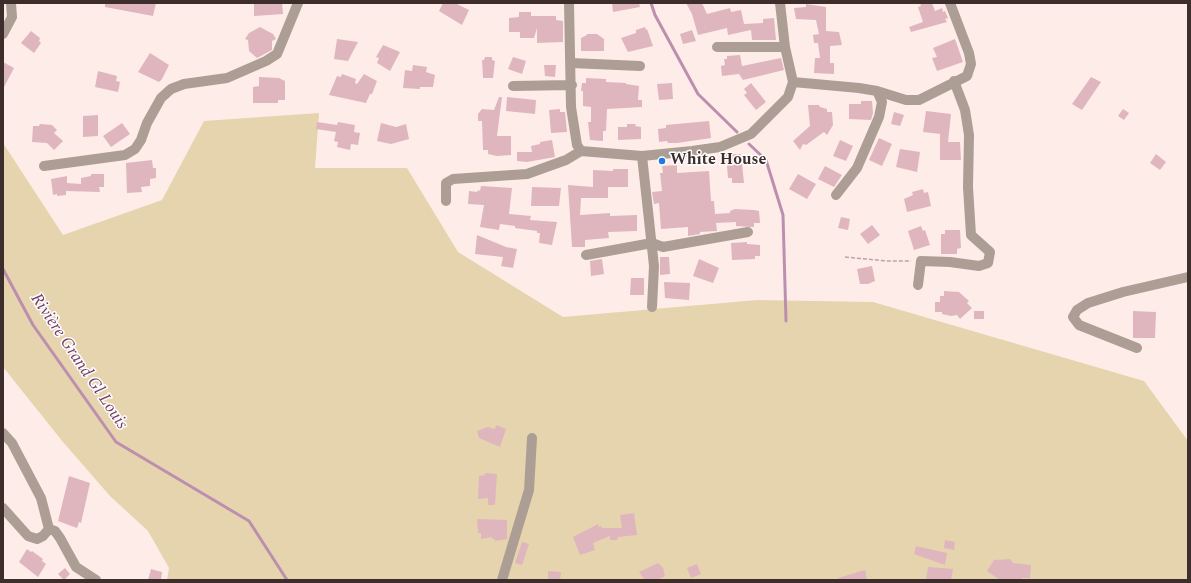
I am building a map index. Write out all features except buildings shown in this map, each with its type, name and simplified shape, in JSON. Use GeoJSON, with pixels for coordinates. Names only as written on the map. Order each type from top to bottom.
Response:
{"type":"FeatureCollection","features":[{"type":"Feature","properties":{"kind":"street"},"geometry":{"type":"LineString","coordinates":[[3,34],[12,17],[11,3]]}},
{"type":"Feature","properties":{"kind":"street"},"geometry":{"type":"LineString","coordinates":[[44,166],[126,155],[136,149],[157,104],[171,89],[184,84],[227,78],[266,61],[277,54],[298,3]]}},
{"type":"Feature","properties":{"kind":"street"},"geometry":{"type":"LineString","coordinates":[[569,3],[574,130],[577,145],[581,151]]}},
{"type":"Feature","properties":{"kind":"street"},"geometry":{"type":"LineString","coordinates":[[446,201],[446,183],[453,179],[527,174],[566,160],[581,151],[642,156],[692,151],[720,146],[750,134],[788,97],[793,82],[785,47],[780,3]]}},
{"type":"Feature","properties":{"kind":"street"},"geometry":{"type":"LineString","coordinates":[[793,82],[858,88],[877,91],[906,100],[914,100],[928,96],[954,81],[968,76],[970,64],[969,53],[950,3]]}},
{"type":"Feature","properties":{"kind":"street"},"geometry":{"type":"LineString","coordinates":[[717,47],[785,47]]}},
{"type":"Feature","properties":{"kind":"street"},"geometry":{"type":"LineString","coordinates":[[571,63],[640,66]]}},
{"type":"Feature","properties":{"kind":"street"},"geometry":{"type":"LineString","coordinates":[[918,285],[921,261],[950,262],[979,266],[988,263],[990,252],[971,235],[968,187],[969,135],[965,110],[954,81]]}},
{"type":"Feature","properties":{"kind":"street"},"geometry":{"type":"LineString","coordinates":[[513,86],[572,85]]}},
{"type":"Feature","properties":{"kind":"street"},"geometry":{"type":"LineString","coordinates":[[836,195],[857,168],[879,117],[882,102],[877,91]]}},
{"type":"Feature","properties":{"kind":"street"},"geometry":{"type":"LineString","coordinates":[[642,156],[654,266],[652,307]]}},
{"type":"Feature","properties":{"kind":"street"},"geometry":{"type":"LineString","coordinates":[[586,255],[652,243],[663,247],[748,232]]}},
{"type":"Feature","properties":{"kind":"street"},"geometry":{"type":"LineString","coordinates":[[1137,348],[1078,325],[1073,317],[1077,310],[1088,303],[1123,292],[1188,277]]}},
{"type":"Feature","properties":{"kind":"street"},"geometry":{"type":"LineString","coordinates":[[3,433],[12,443],[41,498],[49,529]]}},
{"type":"Feature","properties":{"kind":"street"},"geometry":{"type":"LineString","coordinates":[[502,580],[529,490],[532,438]]}},
{"type":"Feature","properties":{"kind":"street"},"geometry":{"type":"LineString","coordinates":[[3,508],[28,536],[37,539],[43,536],[49,529]]}},
{"type":"Feature","properties":{"kind":"street"},"geometry":{"type":"LineString","coordinates":[[49,529],[55,531],[60,538],[76,567],[96,580]]}},
{"type":"Feature","properties":{"kind":"path"},"geometry":{"type":"LineString","coordinates":[[845,257],[887,261],[921,261]]}},
{"type":"Feature","properties":{"kind":"shaded area"},"geometry":{"type":"Polygon","coordinates":[[[319,113],[315,168],[407,168],[458,252],[563,317],[757,300],[873,302],[1144,381],[1188,441],[1188,580],[167,580],[169,568],[148,531],[110,496],[63,442],[3,367],[3,143],[63,235],[162,200],[204,121],[319,113]]]}},
{"type":"Feature","properties":{"kind":"waterway"},"geometry":{"type":"LineString","coordinates":[[651,3],[655,15],[698,94],[737,132]]}},
{"type":"Feature","properties":{"kind":"waterway"},"geometry":{"type":"LineString","coordinates":[[749,144],[766,160],[783,215],[786,321]]}},
{"type":"Feature","properties":{"kind":"waterway","name":"Rivière Grand Gl Louis"},"geometry":{"type":"LineString","coordinates":[[3,269],[33,325],[116,442],[249,521],[287,580]]}},
{"type":"Feature","properties":{"kind":"place","name":"White House"},"geometry":{"type":"Point","coordinates":[662,161]}}]}
